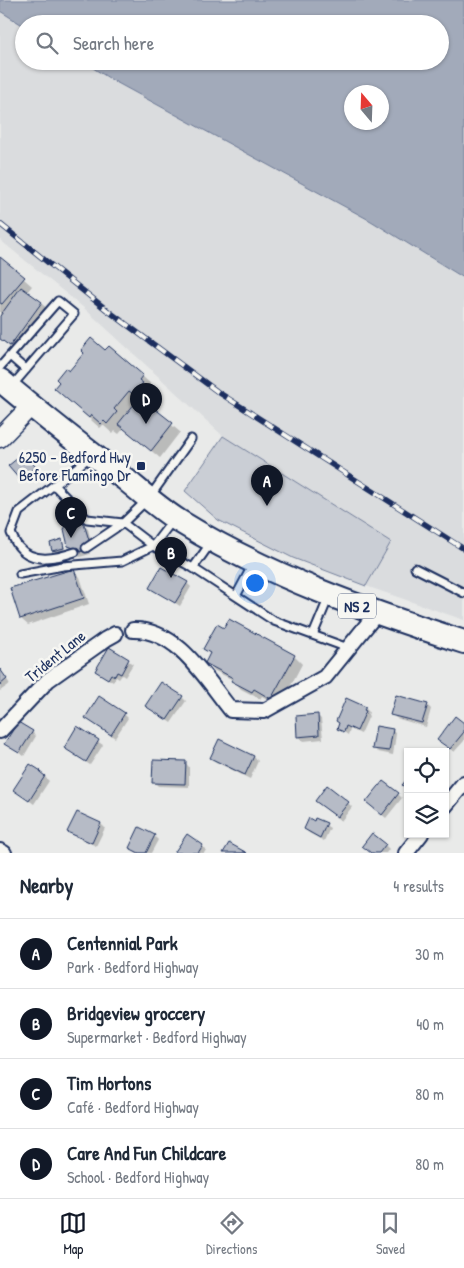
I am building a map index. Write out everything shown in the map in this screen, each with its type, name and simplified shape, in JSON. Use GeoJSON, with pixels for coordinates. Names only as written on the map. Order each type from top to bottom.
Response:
{"type":"FeatureCollection","features":[{"type":"Feature","properties":{"kind":"main road","name":"NS 2"},"geometry":{"type":"LineString","coordinates":[[5,384],[92,455],[174,517],[213,540],[254,562],[330,596],[376,614],[464,642]]}},
{"type":"Feature","properties":{"kind":"street"},"geometry":{"type":"LineString","coordinates":[[0,438],[31,406]]}},
{"type":"Feature","properties":{"kind":"street"},"geometry":{"type":"LineString","coordinates":[[133,630],[146,630],[165,637],[182,649],[231,710],[264,711],[325,677],[376,614]]}},
{"type":"Feature","properties":{"kind":"street","name":"Trident Lane"},"geometry":{"type":"LineString","coordinates":[[0,731],[48,680],[106,638],[115,634]]}},
{"type":"Feature","properties":{"kind":"street"},"geometry":{"type":"LineString","coordinates":[[449,801],[464,783]]}},
{"type":"Feature","properties":{"kind":"street"},"geometry":{"type":"LineString","coordinates":[[406,853],[418,838]]}},
{"type":"Feature","properties":{"kind":"street"},"geometry":{"type":"LineString","coordinates":[[0,851],[4,853]]}},
{"type":"Feature","properties":{"kind":"lane"},"geometry":{"type":"LineString","coordinates":[[0,367],[58,301],[74,314],[26,370],[5,384]]}},
{"type":"Feature","properties":{"kind":"lane"},"geometry":{"type":"LineString","coordinates":[[10,356],[26,370]]}},
{"type":"Feature","properties":{"kind":"lane"},"geometry":{"type":"LineString","coordinates":[[86,548],[123,523],[149,498],[191,439]]}},
{"type":"Feature","properties":{"kind":"lane"},"geometry":{"type":"LineString","coordinates":[[75,552],[58,558],[34,558],[19,548],[11,533],[18,512],[92,455]]}},
{"type":"Feature","properties":{"kind":"lane"},"geometry":{"type":"LineString","coordinates":[[54,485],[87,519],[123,523],[152,546],[193,568],[274,621],[348,648]]}},
{"type":"Feature","properties":{"kind":"lane"},"geometry":{"type":"LineString","coordinates":[[20,574],[64,566],[122,561],[152,546],[174,517]]}},
{"type":"Feature","properties":{"kind":"lane"},"geometry":{"type":"LineString","coordinates":[[193,568],[213,540]]}},
{"type":"Feature","properties":{"kind":"lane"},"geometry":{"type":"LineString","coordinates":[[236,596],[254,562]]}},
{"type":"Feature","properties":{"kind":"lane"},"geometry":{"type":"LineString","coordinates":[[415,568],[464,593]]}},
{"type":"Feature","properties":{"kind":"lane"},"geometry":{"type":"LineString","coordinates":[[312,635],[330,596]]}},
{"type":"Feature","properties":{"kind":"shaded area"},"geometry":{"type":"Polygon","coordinates":[[[0,11],[15,20],[15,70],[96,70],[371,221],[464,278],[464,620],[366,586],[390,542],[223,436],[84,308],[0,240],[0,11]]]}},
{"type":"Feature","properties":{"kind":"shaded area"},"geometry":{"type":"Polygon","coordinates":[[[223,436],[391,542],[366,586],[293,558],[218,520],[185,491],[223,436]]]}},
{"type":"Feature","properties":{"kind":"water"},"geometry":{"type":"Polygon","coordinates":[[[0,0],[464,0],[464,278],[371,221],[96,70],[449,70],[449,15],[15,15],[15,20],[0,11],[0,0]]]}},
{"type":"Feature","properties":{"kind":"building"},"geometry":{"type":"Polygon","coordinates":[[[0,257],[25,277],[2,304],[0,303],[0,257]]]}},
{"type":"Feature","properties":{"kind":"building"},"geometry":{"type":"Polygon","coordinates":[[[21,287],[42,302],[10,346],[0,339],[0,316],[21,287]]]}},
{"type":"Feature","properties":{"kind":"building"},"geometry":{"type":"Polygon","coordinates":[[[91,338],[105,350],[109,346],[143,375],[139,380],[143,383],[133,394],[129,391],[114,409],[117,412],[107,424],[104,421],[101,424],[91,415],[89,418],[54,388],[59,382],[56,379],[65,368],[69,371],[84,353],[81,350],[91,338]]]}},
{"type":"Feature","properties":{"kind":"building"},"geometry":{"type":"Polygon","coordinates":[[[140,397],[173,423],[151,451],[118,424],[140,397]]]}},
{"type":"Feature","properties":{"kind":"building"},"geometry":{"type":"Polygon","coordinates":[[[24,453],[36,467],[20,480],[8,466],[24,453]]]}},
{"type":"Feature","properties":{"kind":"building"},"geometry":{"type":"Polygon","coordinates":[[[76,515],[78,522],[84,524],[89,540],[85,545],[87,550],[75,553],[74,548],[68,546],[64,529],[67,525],[65,518],[76,515]]]}},
{"type":"Feature","properties":{"kind":"building"},"geometry":{"type":"Polygon","coordinates":[[[62,539],[64,548],[52,551],[50,543],[62,539]]]}},
{"type":"Feature","properties":{"kind":"building"},"geometry":{"type":"Polygon","coordinates":[[[161,567],[188,582],[175,603],[149,588],[161,567]]]}},
{"type":"Feature","properties":{"kind":"building"},"geometry":{"type":"Polygon","coordinates":[[[74,569],[84,598],[20,619],[10,588],[74,569]]]}},
{"type":"Feature","properties":{"kind":"building"},"geometry":{"type":"Polygon","coordinates":[[[229,619],[295,655],[271,699],[254,689],[252,692],[231,681],[233,678],[205,663],[210,653],[203,649],[217,624],[224,628],[229,619]]]}},
{"type":"Feature","properties":{"kind":"building"},"geometry":{"type":"Polygon","coordinates":[[[109,647],[129,659],[121,674],[117,672],[115,676],[111,674],[108,679],[95,671],[109,647]]]}},
{"type":"Feature","properties":{"kind":"building"},"geometry":{"type":"Polygon","coordinates":[[[0,669],[7,679],[0,685],[0,669]]]}},
{"type":"Feature","properties":{"kind":"building"},"geometry":{"type":"Polygon","coordinates":[[[161,682],[183,696],[167,720],[145,706],[161,682]]]}},
{"type":"Feature","properties":{"kind":"building"},"geometry":{"type":"Polygon","coordinates":[[[396,695],[428,704],[422,723],[390,715],[396,695]]]}},
{"type":"Feature","properties":{"kind":"building"},"geometry":{"type":"Polygon","coordinates":[[[99,696],[125,713],[111,735],[85,718],[99,696]]]}},
{"type":"Feature","properties":{"kind":"building"},"geometry":{"type":"Polygon","coordinates":[[[346,698],[366,707],[357,731],[346,726],[344,732],[337,729],[339,723],[336,721],[346,698]]]}},
{"type":"Feature","properties":{"kind":"building"},"geometry":{"type":"Polygon","coordinates":[[[318,714],[319,735],[297,737],[296,716],[318,714]]]}},
{"type":"Feature","properties":{"kind":"building"},"geometry":{"type":"Polygon","coordinates":[[[455,716],[464,723],[464,732],[450,749],[437,740],[455,716]]]}},
{"type":"Feature","properties":{"kind":"building"},"geometry":{"type":"Polygon","coordinates":[[[18,722],[33,731],[19,753],[4,744],[18,722]]]}},
{"type":"Feature","properties":{"kind":"building"},"geometry":{"type":"Polygon","coordinates":[[[77,726],[99,740],[86,762],[64,748],[77,726]]]}},
{"type":"Feature","properties":{"kind":"building"},"geometry":{"type":"Polygon","coordinates":[[[376,726],[393,729],[389,751],[372,749],[376,726]]]}},
{"type":"Feature","properties":{"kind":"building"},"geometry":{"type":"Polygon","coordinates":[[[219,739],[254,756],[245,775],[210,758],[219,739]]]}},
{"type":"Feature","properties":{"kind":"building"},"geometry":{"type":"Polygon","coordinates":[[[153,760],[186,761],[185,784],[152,783],[153,760]]]}},
{"type":"Feature","properties":{"kind":"building"},"geometry":{"type":"Polygon","coordinates":[[[30,764],[45,776],[29,801],[13,790],[30,764]]]}},
{"type":"Feature","properties":{"kind":"building"},"geometry":{"type":"Polygon","coordinates":[[[383,781],[399,793],[382,815],[366,802],[383,781]]]}},
{"type":"Feature","properties":{"kind":"building"},"geometry":{"type":"Polygon","coordinates":[[[327,785],[349,802],[337,817],[315,801],[327,785]]]}},
{"type":"Feature","properties":{"kind":"building"},"geometry":{"type":"Polygon","coordinates":[[[77,812],[101,823],[92,843],[67,832],[77,812]]]}},
{"type":"Feature","properties":{"kind":"building"},"geometry":{"type":"Polygon","coordinates":[[[309,818],[314,821],[315,818],[327,823],[320,838],[304,829],[309,818]]]}},
{"type":"Feature","properties":{"kind":"building"},"geometry":{"type":"Polygon","coordinates":[[[139,827],[155,835],[146,853],[139,853],[129,848],[139,827]]]}},
{"type":"Feature","properties":{"kind":"building"},"geometry":{"type":"Polygon","coordinates":[[[372,833],[386,844],[379,853],[371,853],[362,846],[372,833]]]}},
{"type":"Feature","properties":{"kind":"building"},"geometry":{"type":"Polygon","coordinates":[[[187,834],[203,845],[198,853],[174,853],[187,834]]]}},
{"type":"Feature","properties":{"kind":"building"},"geometry":{"type":"Polygon","coordinates":[[[229,843],[247,853],[223,853],[229,843]]]}},
{"type":"Feature","properties":{"kind":"railway"},"geometry":{"type":"LineString","coordinates":[[0,224],[107,310],[218,392],[464,549]]}},
{"type":"Feature","properties":{"kind":"place","name":"Care And Fun Childcare"},"geometry":{"type":"Point","coordinates":[146,424]}},
{"type":"Feature","properties":{"kind":"place","name":"6250 - Bedford Hwy Before Flamingo Dr"},"geometry":{"type":"Point","coordinates":[141,466]}},
{"type":"Feature","properties":{"kind":"place","name":"Centennial Park"},"geometry":{"type":"Point","coordinates":[267,506]}},
{"type":"Feature","properties":{"kind":"place","name":"Tim Hortons"},"geometry":{"type":"Point","coordinates":[71,538]}},
{"type":"Feature","properties":{"kind":"place","name":"Bridgeview groccery"},"geometry":{"type":"Point","coordinates":[171,578]}}]}
